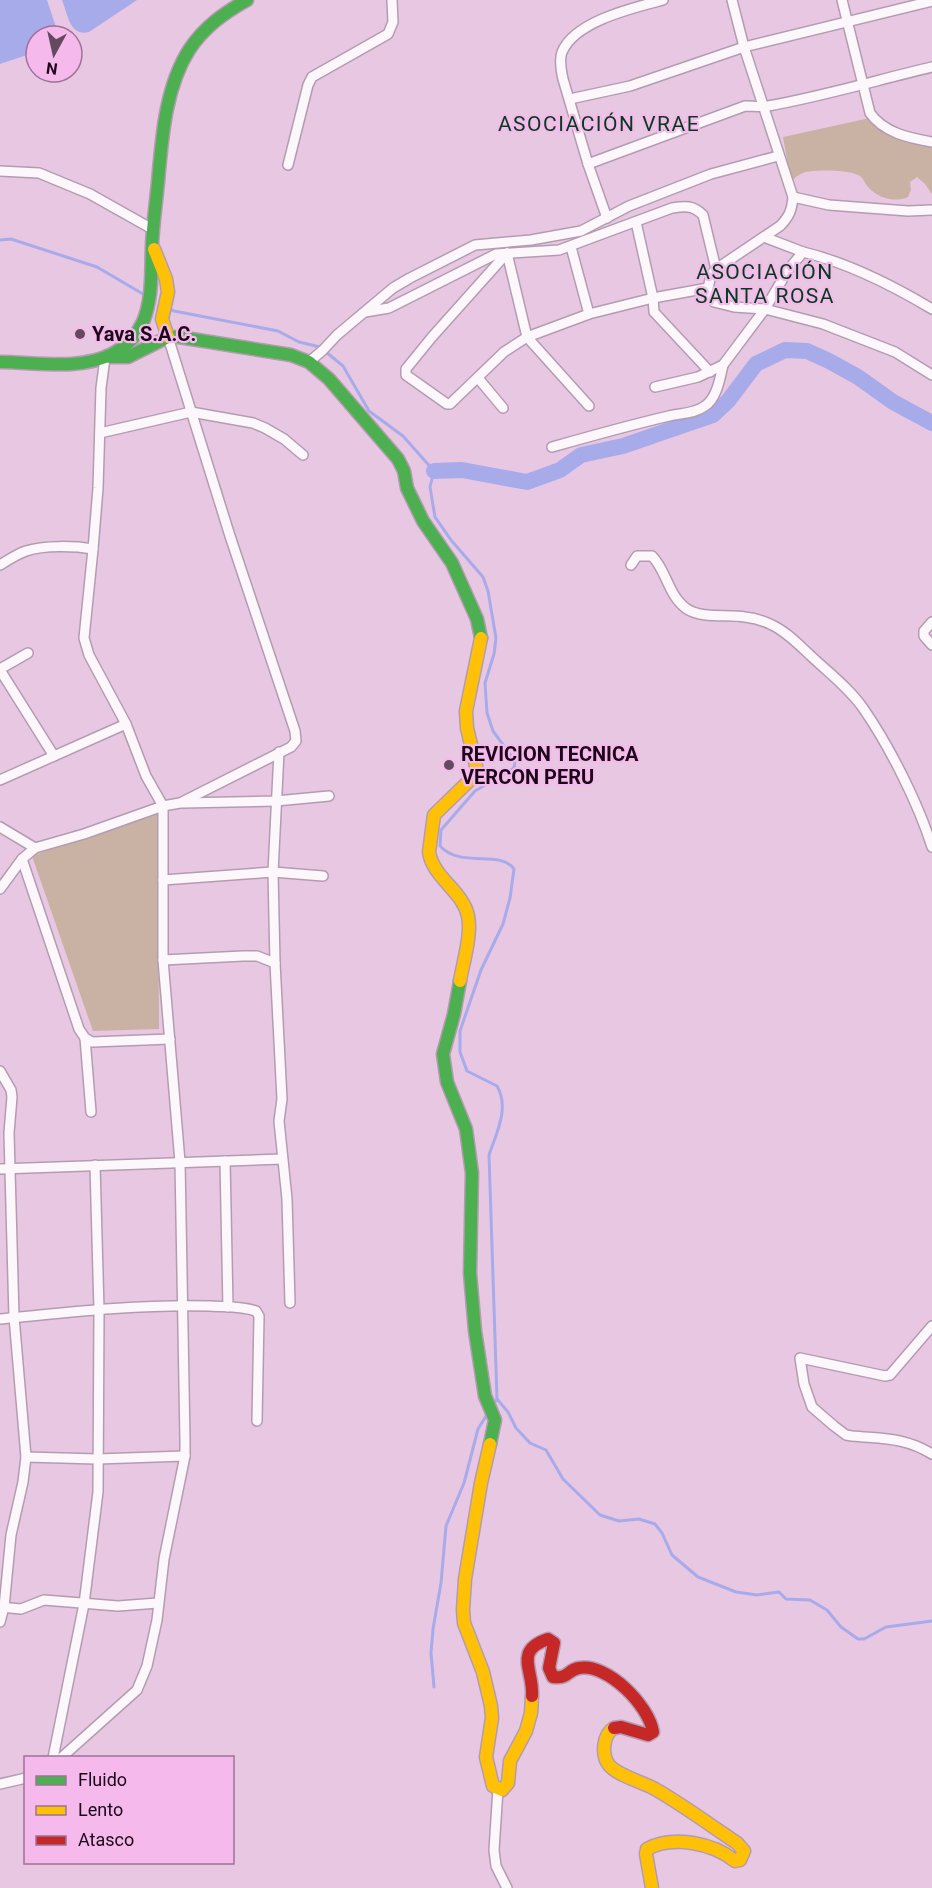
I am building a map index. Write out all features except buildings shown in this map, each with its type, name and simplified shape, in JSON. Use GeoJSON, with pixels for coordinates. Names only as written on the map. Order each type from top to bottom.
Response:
{"type":"FeatureCollection","features":[{"type":"Feature","properties":{"kind":"main road"},"geometry":{"type":"LineString","coordinates":[[105,358],[124,347],[140,332],[147,311],[163,134],[167,105],[178,67],[188,50],[216,18],[247,0]]}},
{"type":"Feature","properties":{"kind":"main road"},"geometry":{"type":"LineString","coordinates":[[152,244],[166,279],[168,292],[162,320],[168,337]]}},
{"type":"Feature","properties":{"kind":"main road"},"geometry":{"type":"LineString","coordinates":[[0,362],[77,364],[105,358],[128,357],[168,337],[291,355],[309,362],[329,379],[398,459],[404,471],[406,488],[423,521],[452,563],[477,619],[481,641],[466,711],[467,728],[477,770],[474,776],[434,815],[429,852],[442,879],[462,901],[468,914],[469,926],[454,1014],[443,1054],[447,1082],[466,1129],[472,1173],[470,1273],[475,1331],[490,1409],[492,1438],[481,1484],[468,1560],[463,1610],[464,1623],[483,1672],[491,1706],[492,1718],[486,1757],[491,1782],[498,1789],[502,1790],[508,1783],[510,1761],[526,1731],[531,1713],[533,1686],[526,1661],[529,1651],[539,1642],[548,1639],[554,1643],[555,1649],[548,1664],[550,1674],[562,1678],[581,1668],[603,1673],[628,1691],[653,1722],[653,1732],[648,1735],[624,1727],[614,1727],[610,1730],[605,1742],[605,1756],[608,1764],[615,1770],[670,1798],[737,1843],[744,1851],[740,1860],[735,1861],[715,1849],[680,1844],[657,1844],[647,1849],[645,1854],[652,1888]]}},
{"type":"Feature","properties":{"kind":"street"},"geometry":{"type":"LineString","coordinates":[[288,165],[312,77],[388,34],[393,22],[392,0]]}},
{"type":"Feature","properties":{"kind":"street"},"geometry":{"type":"LineString","coordinates":[[607,218],[588,164],[561,67],[562,53],[577,32],[598,21],[663,0]]}},
{"type":"Feature","properties":{"kind":"street"},"geometry":{"type":"LineString","coordinates":[[732,0],[778,156],[793,197],[789,218],[716,269],[711,275],[709,296],[714,302],[734,307],[765,309],[823,324],[895,352],[932,375]]}},
{"type":"Feature","properties":{"kind":"street"},"geometry":{"type":"LineString","coordinates":[[842,0],[870,112],[877,123],[897,134],[932,142]]}},
{"type":"Feature","properties":{"kind":"street"},"geometry":{"type":"LineString","coordinates":[[570,99],[630,86],[744,46],[847,21],[897,4],[932,1]]}},
{"type":"Feature","properties":{"kind":"street"},"geometry":{"type":"LineString","coordinates":[[588,164],[745,106],[764,106],[865,85],[932,67]]}},
{"type":"Feature","properties":{"kind":"street"},"geometry":{"type":"LineString","coordinates":[[309,362],[393,288],[475,245],[531,240],[581,231],[630,206],[711,174],[778,156]]}},
{"type":"Feature","properties":{"kind":"street"},"geometry":{"type":"LineString","coordinates":[[0,171],[39,173],[90,194],[154,231]]}},
{"type":"Feature","properties":{"kind":"street"},"geometry":{"type":"LineString","coordinates":[[793,197],[829,206],[908,211],[932,210]]}},
{"type":"Feature","properties":{"kind":"street"},"geometry":{"type":"LineString","coordinates":[[363,313],[389,308],[496,254],[547,252],[571,247],[672,208],[687,206],[697,209],[703,215],[716,269]]}},
{"type":"Feature","properties":{"kind":"street"},"geometry":{"type":"LineString","coordinates":[[636,222],[653,297],[654,312],[710,372]]}},
{"type":"Feature","properties":{"kind":"street"},"geometry":{"type":"LineString","coordinates":[[764,237],[866,274],[932,309]]}},
{"type":"Feature","properties":{"kind":"street"},"geometry":{"type":"LineString","coordinates":[[571,247],[589,314]]}},
{"type":"Feature","properties":{"kind":"street"},"geometry":{"type":"LineString","coordinates":[[552,447],[672,415],[693,412],[706,406],[713,395],[723,365],[765,309],[788,270],[803,252]]}},
{"type":"Feature","properties":{"kind":"street"},"geometry":{"type":"LineString","coordinates":[[507,253],[526,337],[590,406]]}},
{"type":"Feature","properties":{"kind":"street"},"geometry":{"type":"LineString","coordinates":[[507,253],[432,337],[405,372],[447,404],[450,404],[504,352],[526,337],[589,314],[653,297],[708,288]]}},
{"type":"Feature","properties":{"kind":"street"},"geometry":{"type":"LineString","coordinates":[[168,337],[230,536],[297,736],[296,741],[279,752],[180,803]]}},
{"type":"Feature","properties":{"kind":"street"},"geometry":{"type":"LineString","coordinates":[[63,1756],[137,1690],[147,1666],[157,1620],[173,1508],[185,1456],[180,1162],[163,960],[163,806],[146,776],[126,724],[89,655],[84,638],[99,488],[101,388],[105,358]]}},
{"type":"Feature","properties":{"kind":"street"},"geometry":{"type":"LineString","coordinates":[[656,387],[710,372],[723,365]]}},
{"type":"Feature","properties":{"kind":"street"},"geometry":{"type":"LineString","coordinates":[[478,378],[503,408]]}},
{"type":"Feature","properties":{"kind":"street"},"geometry":{"type":"LineString","coordinates":[[100,434],[191,412],[253,423],[284,439],[303,455]]}},
{"type":"Feature","properties":{"kind":"street"},"geometry":{"type":"LineString","coordinates":[[0,565],[25,551],[44,548],[93,549]]}},
{"type":"Feature","properties":{"kind":"street"},"geometry":{"type":"LineString","coordinates":[[631,565],[637,556],[652,556],[657,561],[668,586],[678,601],[688,610],[701,614],[747,617],[779,628],[844,685],[862,708],[883,742],[913,799],[932,848]]}},
{"type":"Feature","properties":{"kind":"street"},"geometry":{"type":"LineString","coordinates":[[932,622],[924,631],[924,636],[932,645]]}},
{"type":"Feature","properties":{"kind":"street"},"geometry":{"type":"LineString","coordinates":[[28,653],[0,670],[54,756]]}},
{"type":"Feature","properties":{"kind":"street"},"geometry":{"type":"LineString","coordinates":[[0,780],[126,724]]}},
{"type":"Feature","properties":{"kind":"street"},"geometry":{"type":"LineString","coordinates":[[279,752],[273,872],[282,1099],[279,1121],[287,1199],[290,1303]]}},
{"type":"Feature","properties":{"kind":"street"},"geometry":{"type":"LineString","coordinates":[[0,889],[22,859],[34,848],[84,834],[163,806],[180,803],[276,801],[329,796]]}},
{"type":"Feature","properties":{"kind":"street"},"geometry":{"type":"LineString","coordinates":[[1,826],[34,848]]}},
{"type":"Feature","properties":{"kind":"street"},"geometry":{"type":"LineString","coordinates":[[22,859],[79,1029],[85,1038],[92,1042],[170,1039]]}},
{"type":"Feature","properties":{"kind":"street"},"geometry":{"type":"LineString","coordinates":[[163,880],[273,872],[323,876]]}},
{"type":"Feature","properties":{"kind":"street"},"geometry":{"type":"LineString","coordinates":[[163,960],[257,956],[275,963]]}},
{"type":"Feature","properties":{"kind":"street"},"geometry":{"type":"LineString","coordinates":[[85,1038],[91,1112]]}},
{"type":"Feature","properties":{"kind":"street"},"geometry":{"type":"LineString","coordinates":[[0,1071],[11,1090],[9,1133],[12,1168],[14,1317],[26,1457],[11,1535],[0,1622]]}},
{"type":"Feature","properties":{"kind":"street"},"geometry":{"type":"LineString","coordinates":[[0,1090],[11,1090]]}},
{"type":"Feature","properties":{"kind":"street"},"geometry":{"type":"LineString","coordinates":[[0,1169],[282,1159]]}},
{"type":"Feature","properties":{"kind":"street"},"geometry":{"type":"LineString","coordinates":[[225,1161],[228,1307]]}},
{"type":"Feature","properties":{"kind":"street"},"geometry":{"type":"LineString","coordinates":[[53,1756],[84,1604],[98,1492],[99,1310],[95,1165]]}},
{"type":"Feature","properties":{"kind":"street"},"geometry":{"type":"LineString","coordinates":[[0,1319],[183,1305],[251,1309],[259,1316],[257,1421]]}},
{"type":"Feature","properties":{"kind":"street"},"geometry":{"type":"LineString","coordinates":[[932,1326],[891,1375],[885,1376],[800,1358],[801,1374],[812,1407],[846,1435],[902,1440],[932,1454]]}},
{"type":"Feature","properties":{"kind":"street"},"geometry":{"type":"LineString","coordinates":[[26,1457],[97,1459],[185,1456]]}},
{"type":"Feature","properties":{"kind":"street"},"geometry":{"type":"LineString","coordinates":[[2,1607],[21,1609],[44,1600],[118,1606],[158,1604]]}},
{"type":"Feature","properties":{"kind":"street"},"geometry":{"type":"LineString","coordinates":[[0,1784],[24,1778]]}},
{"type":"Feature","properties":{"kind":"street"},"geometry":{"type":"LineString","coordinates":[[498,1789],[494,1850],[496,1866],[507,1888]]}},
{"type":"Feature","properties":{"kind":"shaded area"},"geometry":{"type":"Polygon","coordinates":[[[870,118],[932,146],[932,194],[917,177],[910,182],[911,190],[908,197],[898,200],[877,194],[860,176],[849,172],[808,172],[800,174],[791,181],[783,137],[870,118]]]}},
{"type":"Feature","properties":{"kind":"shaded area"},"geometry":{"type":"Polygon","coordinates":[[[158,810],[159,1029],[93,1031],[32,856],[158,810]]]}},
{"type":"Feature","properties":{"kind":"water"},"geometry":{"type":"Polygon","coordinates":[[[0,0],[47,0],[55,24],[24,24],[24,56],[0,64],[0,0]]]}},
{"type":"Feature","properties":{"kind":"water"},"geometry":{"type":"Polygon","coordinates":[[[62,0],[137,0],[89,32],[84,33],[84,24],[71,24],[62,0]]]}},
{"type":"Feature","properties":{"kind":"waterway"},"geometry":{"type":"LineString","coordinates":[[0,240],[11,239],[97,267],[143,294]]}},
{"type":"Feature","properties":{"kind":"waterway"},"geometry":{"type":"LineString","coordinates":[[167,308],[278,331],[299,342],[320,347],[343,366],[369,411],[403,436],[434,471],[430,487],[435,517],[451,540],[483,577],[488,591],[496,638],[494,654],[485,683],[487,713],[493,731],[515,761],[514,768],[475,791],[441,830],[440,846],[458,856],[499,860],[508,863],[514,869],[503,924],[481,970],[460,1031],[460,1052],[467,1071],[497,1086],[502,1103],[498,1130],[489,1155],[497,1399],[493,1405]]}},
{"type":"Feature","properties":{"kind":"waterway"},"geometry":{"type":"LineString","coordinates":[[434,471],[462,470],[527,482],[560,470],[581,455],[623,446],[713,415],[728,401],[756,364],[785,350],[807,351],[829,361],[858,377],[893,402],[932,423]]}},
{"type":"Feature","properties":{"kind":"waterway"},"geometry":{"type":"LineString","coordinates":[[497,1399],[508,1412],[516,1428],[530,1443],[546,1450],[563,1479],[600,1515],[619,1521],[639,1519],[655,1524],[662,1533],[672,1555],[698,1577],[736,1592],[757,1595],[779,1592],[786,1599],[810,1600],[827,1610],[841,1627],[858,1639],[864,1639],[886,1627],[932,1621]]}},
{"type":"Feature","properties":{"kind":"waterway"},"geometry":{"type":"LineString","coordinates":[[434,1687],[431,1653],[446,1526],[464,1483],[478,1429],[488,1413]]}},
{"type":"Feature","properties":{"kind":"traffic: fast"},"geometry":{"type":"LineString","coordinates":[[0,362],[57,364],[86,362],[112,354],[138,332],[146,313],[150,294],[152,237],[161,148],[166,114],[175,80],[189,50],[201,34],[222,15],[247,0]]}},
{"type":"Feature","properties":{"kind":"traffic: fast"},"geometry":{"type":"LineString","coordinates":[[110,357],[128,357],[168,337],[179,337],[291,355],[309,362],[329,379],[398,459],[404,471],[407,488],[423,521],[452,563],[477,619],[481,638]]}},
{"type":"Feature","properties":{"kind":"traffic: fast"},"geometry":{"type":"LineString","coordinates":[[460,981],[443,1054],[447,1082],[466,1129],[472,1173],[470,1273],[475,1331],[485,1396],[495,1420],[490,1444]]}},
{"type":"Feature","properties":{"kind":"traffic: slow"},"geometry":{"type":"LineString","coordinates":[[154,249],[166,279],[168,292],[162,319],[168,337]]}},
{"type":"Feature","properties":{"kind":"traffic: slow"},"geometry":{"type":"LineString","coordinates":[[460,981],[468,940],[468,916],[460,899],[436,869],[429,852],[434,815],[474,776],[477,770],[467,728],[466,711],[481,638]]}},
{"type":"Feature","properties":{"kind":"traffic: slow"},"geometry":{"type":"LineString","coordinates":[[490,1444],[465,1579],[463,1610],[464,1623],[483,1672],[491,1706],[492,1718],[486,1757],[493,1786],[502,1790],[508,1783],[510,1761],[526,1731],[531,1713],[532,1696]]}},
{"type":"Feature","properties":{"kind":"traffic: slow"},"geometry":{"type":"LineString","coordinates":[[614,1728],[607,1735],[604,1745],[606,1761],[613,1769],[676,1802],[737,1843],[744,1851],[740,1860],[735,1861],[716,1850],[692,1843],[669,1842],[647,1849],[652,1888]]}},
{"type":"Feature","properties":{"kind":"traffic: jam"},"geometry":{"type":"LineString","coordinates":[[532,1696],[528,1655],[537,1644],[548,1639],[554,1643],[549,1668],[553,1677],[565,1676],[579,1668],[590,1668],[602,1672],[614,1679],[635,1699],[644,1710],[653,1732],[648,1735],[621,1727],[614,1728]]}},
{"type":"Feature","properties":{"kind":"place","name":"Yava S.A.C."},"geometry":{"type":"Point","coordinates":[80,334]}},
{"type":"Feature","properties":{"kind":"place","name":"REVICION TECNICA VERCON PERU"},"geometry":{"type":"Point","coordinates":[449,765]}},
{"type":"Feature","properties":{"kind":"district","name":"ASOCIACIÓN VRAE"},"geometry":{"type":"Point","coordinates":[599,124]}},
{"type":"Feature","properties":{"kind":"district","name":"ASOCIACIÓN SANTA ROSA"},"geometry":{"type":"Point","coordinates":[765,284]}}]}
